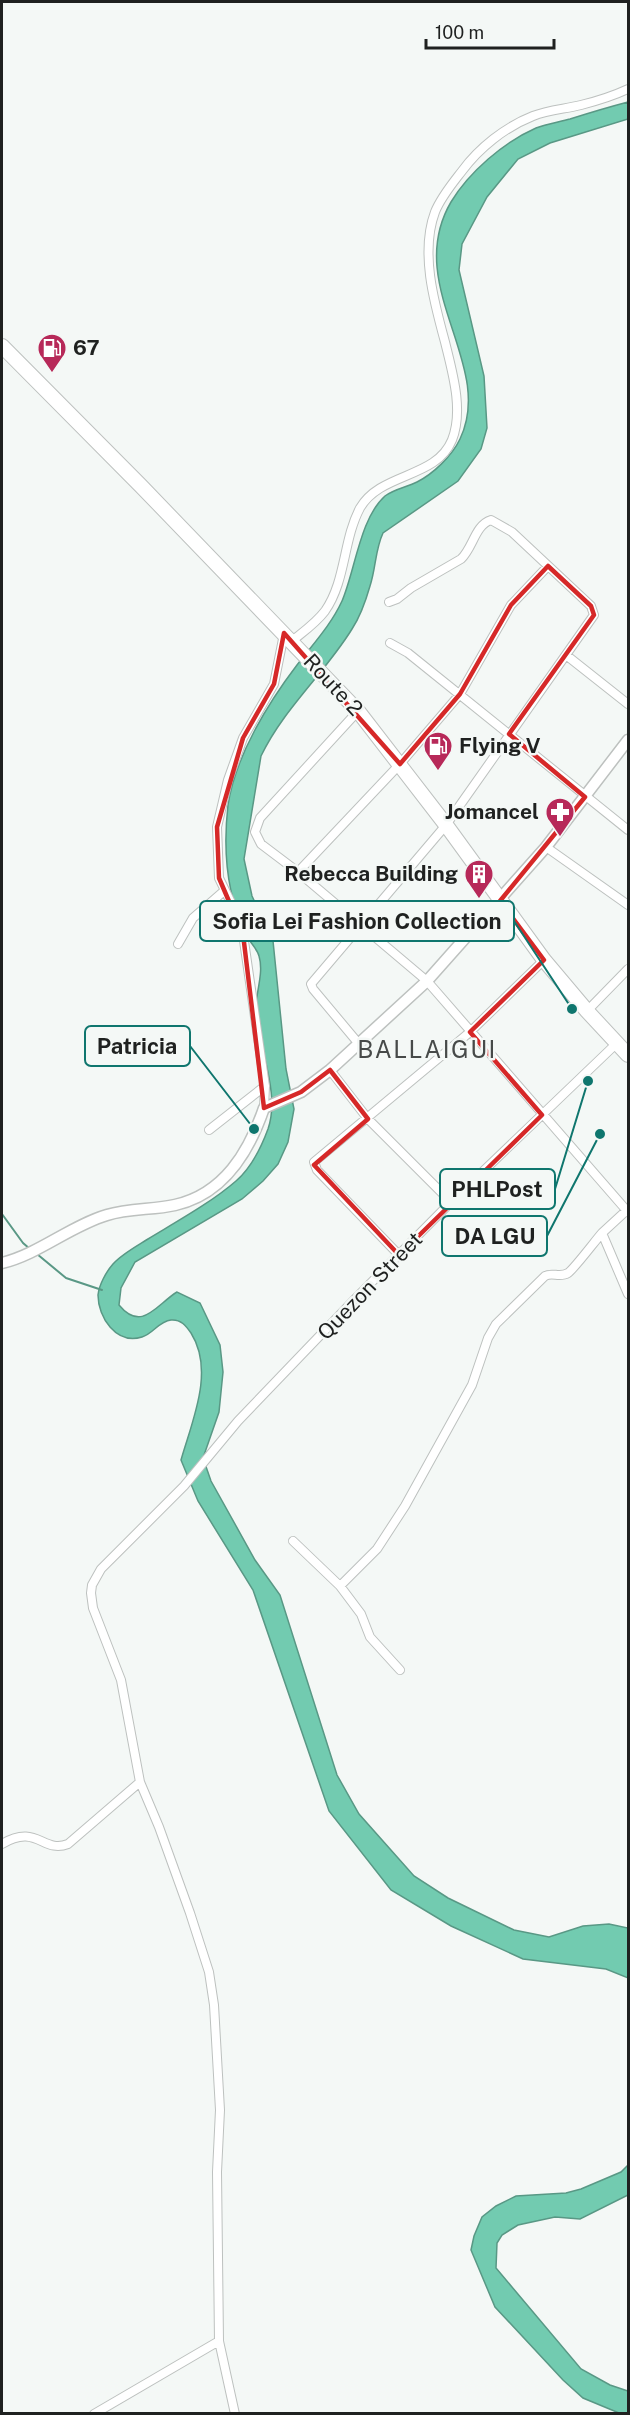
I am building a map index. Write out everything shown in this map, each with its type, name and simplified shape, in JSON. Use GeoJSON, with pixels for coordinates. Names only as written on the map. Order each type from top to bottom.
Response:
{"type":"FeatureCollection","features":[{"type":"Feature","properties":{"kind":"highway","name":"Route 2"},"geometry":{"type":"LineString","coordinates":[[2,346],[358,711],[446,825],[544,960],[628,1055]]}},
{"type":"Feature","properties":{"kind":"street"},"geometry":{"type":"LineString","coordinates":[[2,1263],[20,1257],[106,1215],[174,1205],[202,1195],[228,1175],[248,1146],[264,1108],[265,1086],[243,934],[237,915],[219,878],[216,845],[218,816],[243,738],[274,684],[291,640],[313,625],[331,601],[355,522],[365,500],[376,490],[397,478],[433,463],[445,452],[452,440],[456,427],[456,410],[452,369],[437,314],[428,249],[430,227],[445,193],[483,147],[532,116],[601,100],[628,89]]}},
{"type":"Feature","properties":{"kind":"street"},"geometry":{"type":"LineString","coordinates":[[358,1044],[311,985],[446,825],[592,617],[593,610],[512,532],[490,520],[480,527],[468,552],[461,559],[389,602]]}},
{"type":"Feature","properties":{"kind":"street"},"geometry":{"type":"LineString","coordinates":[[298,872],[400,764],[460,694],[511,605],[548,566]]}},
{"type":"Feature","properties":{"kind":"street"},"geometry":{"type":"LineString","coordinates":[[390,643],[408,653],[628,830]]}},
{"type":"Feature","properties":{"kind":"street"},"geometry":{"type":"LineString","coordinates":[[566,655],[628,704]]}},
{"type":"Feature","properties":{"kind":"street"},"geometry":{"type":"LineString","coordinates":[[340,1586],[377,1549],[405,1506],[472,1384],[488,1338],[496,1324],[545,1276],[562,1275],[571,1271],[602,1233],[628,1211],[427,981],[298,872],[261,844],[255,832],[260,818],[291,781],[358,711]]}},
{"type":"Feature","properties":{"kind":"street"},"geometry":{"type":"LineString","coordinates":[[264,1108],[302,1092],[330,1070],[427,981],[546,847],[628,740]]}},
{"type":"Feature","properties":{"kind":"street"},"geometry":{"type":"LineString","coordinates":[[546,847],[628,905]]}},
{"type":"Feature","properties":{"kind":"street"},"geometry":{"type":"LineString","coordinates":[[178,944],[193,918],[224,891]]}},
{"type":"Feature","properties":{"kind":"street"},"geometry":{"type":"LineString","coordinates":[[399,1256],[314,1165],[321,1155],[368,1119],[470,1032],[544,960]]}},
{"type":"Feature","properties":{"kind":"street"},"geometry":{"type":"LineString","coordinates":[[587,1011],[628,969]]}},
{"type":"Feature","properties":{"kind":"street","name":"Quezon Street"},"geometry":{"type":"LineString","coordinates":[[235,2414],[219,2341],[217,2172],[220,2110],[214,2005],[208,1972],[195,1928],[159,1827],[140,1782],[121,1680],[101,1630],[91,1593],[95,1578],[101,1569],[184,1486],[238,1420],[451,1202],[617,1043]]}},
{"type":"Feature","properties":{"kind":"street"},"geometry":{"type":"LineString","coordinates":[[330,1070],[368,1119],[451,1202]]}},
{"type":"Feature","properties":{"kind":"street"},"geometry":{"type":"LineString","coordinates":[[209,1130],[265,1086]]}},
{"type":"Feature","properties":{"kind":"street"},"geometry":{"type":"LineString","coordinates":[[602,1233],[628,1294]]}},
{"type":"Feature","properties":{"kind":"street"},"geometry":{"type":"LineString","coordinates":[[293,1541],[340,1586],[361,1614],[370,1637],[400,1670]]}},
{"type":"Feature","properties":{"kind":"street"},"geometry":{"type":"LineString","coordinates":[[2,1844],[28,1835],[54,1845],[68,1844],[140,1782]]}},
{"type":"Feature","properties":{"kind":"street"},"geometry":{"type":"LineString","coordinates":[[94,2414],[219,2341]]}},
{"type":"Feature","properties":{"kind":"highlighted area"},"geometry":{"type":"Polygon","coordinates":[[[548,566],[591,606],[594,615],[509,734],[585,797],[500,901],[544,960],[470,1032],[542,1115],[399,1255],[314,1165],[368,1119],[330,1070],[301,1092],[264,1108],[243,934],[219,878],[217,827],[243,738],[274,684],[284,633],[400,764],[460,694],[511,605],[548,566]]]}},
{"type":"Feature","properties":{"kind":"shaded area"},"geometry":{"type":"Polygon","coordinates":[[[628,102],[628,119],[550,143],[518,159],[487,197],[462,244],[459,270],[484,376],[487,428],[481,449],[458,481],[383,533],[378,546],[372,579],[355,624],[330,661],[281,722],[261,756],[244,859],[252,896],[273,941],[286,1069],[294,1109],[288,1142],[278,1164],[242,1199],[135,1262],[121,1288],[119,1305],[127,1313],[142,1316],[149,1314],[177,1292],[200,1303],[220,1345],[223,1372],[219,1412],[203,1458],[211,1481],[255,1560],[280,1595],[337,1775],[359,1814],[414,1876],[448,1898],[514,1930],[549,1937],[583,1926],[609,1924],[628,1928],[628,1978],[606,1969],[523,1959],[451,1926],[391,1890],[329,1811],[253,1590],[198,1501],[181,1460],[199,1396],[201,1363],[198,1348],[187,1328],[175,1320],[163,1323],[142,1337],[124,1337],[110,1327],[105,1320],[98,1295],[105,1275],[121,1257],[205,1204],[241,1176],[255,1157],[268,1129],[272,1100],[256,1008],[260,962],[258,953],[239,919],[230,887],[226,855],[228,805],[245,750],[264,713],[338,610],[370,517],[385,496],[417,482],[442,464],[460,439],[468,411],[467,382],[442,294],[437,264],[439,233],[451,202],[477,169],[524,134],[540,127],[628,102]]]}},
{"type":"Feature","properties":{"kind":"shaded area"},"geometry":{"type":"Polygon","coordinates":[[[628,2165],[628,2195],[580,2219],[555,2217],[518,2225],[502,2235],[497,2243],[496,2268],[581,2369],[610,2385],[628,2391],[628,2413],[619,2413],[583,2398],[563,2380],[495,2307],[471,2250],[482,2217],[496,2206],[516,2196],[566,2193],[581,2189],[621,2172],[628,2165]]]}},
{"type":"Feature","properties":{"kind":"waterway"},"geometry":{"type":"LineString","coordinates":[[2,1214],[30,1249]]}},
{"type":"Feature","properties":{"kind":"waterway"},"geometry":{"type":"LineString","coordinates":[[37,1254],[66,1278],[102,1290]]}},
{"type":"Feature","properties":{"kind":"place","name":"67"},"geometry":{"type":"Point","coordinates":[52,374]}},
{"type":"Feature","properties":{"kind":"place","name":"Flying V"},"geometry":{"type":"Point","coordinates":[438,772]}},
{"type":"Feature","properties":{"kind":"place","name":"Jomancel"},"geometry":{"type":"Point","coordinates":[560,838]}},
{"type":"Feature","properties":{"kind":"place","name":"Rebecca Building"},"geometry":{"type":"Point","coordinates":[479,900]}},
{"type":"Feature","properties":{"kind":"place","name":"Sofia Lei Fashion Collection"},"geometry":{"type":"Point","coordinates":[572,1009]}},
{"type":"Feature","properties":{"kind":"place","name":"PHLPost"},"geometry":{"type":"Point","coordinates":[588,1081]}},
{"type":"Feature","properties":{"kind":"place","name":"Patricia"},"geometry":{"type":"Point","coordinates":[254,1129]}},
{"type":"Feature","properties":{"kind":"place","name":"DA LGU"},"geometry":{"type":"Point","coordinates":[600,1134]}},
{"type":"Feature","properties":{"kind":"district","name":"BALLAIGUI"},"geometry":{"type":"Point","coordinates":[427,1050]}}]}
